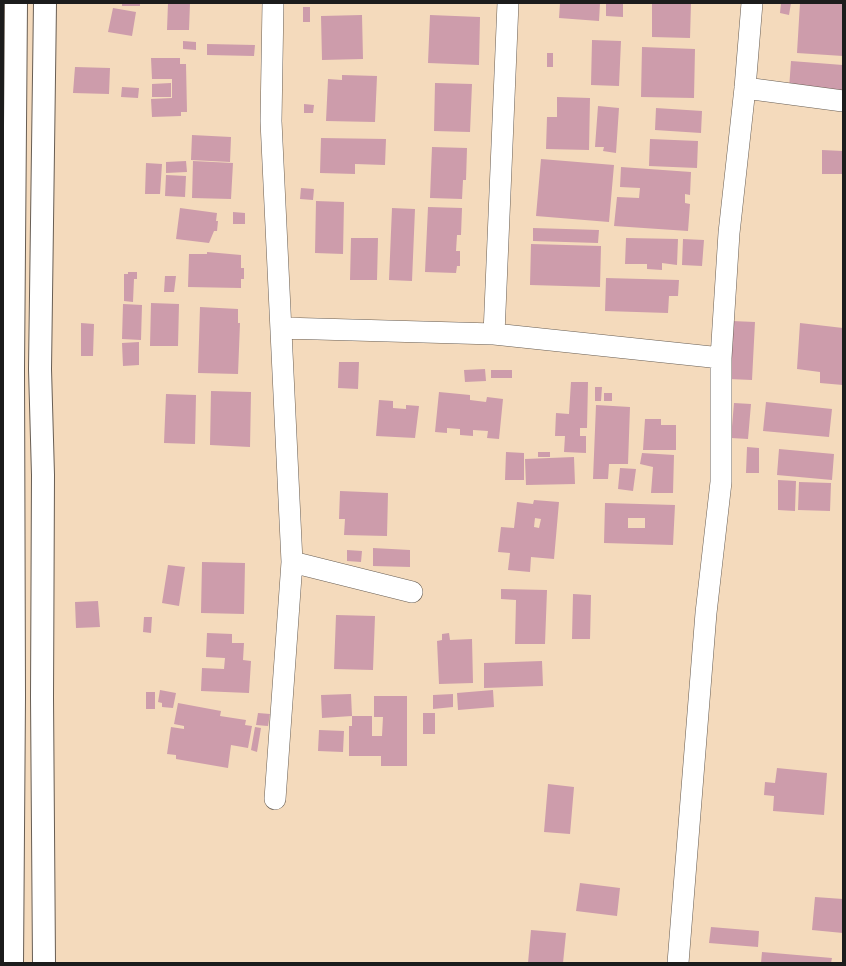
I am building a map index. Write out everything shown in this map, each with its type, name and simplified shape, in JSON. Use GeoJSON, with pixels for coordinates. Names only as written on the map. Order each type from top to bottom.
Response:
{"type":"FeatureCollection","features":[{"type":"Feature","properties":{"kind":"main road"},"geometry":{"type":"LineString","coordinates":[[12,963],[14,697],[10,67],[16,3]]}},
{"type":"Feature","properties":{"kind":"main road"},"geometry":{"type":"LineString","coordinates":[[44,963],[42,697],[43,475],[40,369],[45,3]]}},
{"type":"Feature","properties":{"kind":"street"},"geometry":{"type":"LineString","coordinates":[[273,3],[271,121],[292,562],[275,799]]}},
{"type":"Feature","properties":{"kind":"street"},"geometry":{"type":"LineString","coordinates":[[494,334],[508,3]]}},
{"type":"Feature","properties":{"kind":"street"},"geometry":{"type":"LineString","coordinates":[[678,963],[706,613],[720,482],[720,358],[729,233],[745,88],[752,3]]}},
{"type":"Feature","properties":{"kind":"street"},"geometry":{"type":"LineString","coordinates":[[745,88],[843,101]]}},
{"type":"Feature","properties":{"kind":"street"},"geometry":{"type":"LineString","coordinates":[[282,328],[494,334],[720,358]]}},
{"type":"Feature","properties":{"kind":"street"},"geometry":{"type":"LineString","coordinates":[[292,562],[412,592]]}},
{"type":"Feature","properties":{"kind":"building"},"geometry":{"type":"Polygon","coordinates":[[[122,3],[140,3],[140,6],[122,6],[122,3]]]}},
{"type":"Feature","properties":{"kind":"building"},"geometry":{"type":"Polygon","coordinates":[[[168,3],[190,3],[189,30],[167,30],[168,3]]]}},
{"type":"Feature","properties":{"kind":"building"},"geometry":{"type":"Polygon","coordinates":[[[560,3],[600,3],[599,21],[559,18],[560,3]]]}},
{"type":"Feature","properties":{"kind":"building"},"geometry":{"type":"Polygon","coordinates":[[[606,3],[623,3],[623,17],[606,16],[606,3]]]}},
{"type":"Feature","properties":{"kind":"building"},"geometry":{"type":"Polygon","coordinates":[[[652,3],[691,3],[690,38],[652,37],[652,3]]]}},
{"type":"Feature","properties":{"kind":"building"},"geometry":{"type":"Polygon","coordinates":[[[781,3],[791,3],[789,15],[780,13],[781,3]]]}},
{"type":"Feature","properties":{"kind":"building"},"geometry":{"type":"Polygon","coordinates":[[[800,3],[843,3],[843,56],[797,53],[800,3]]]}},
{"type":"Feature","properties":{"kind":"building"},"geometry":{"type":"Polygon","coordinates":[[[303,7],[310,7],[310,22],[303,22],[303,7]]]}},
{"type":"Feature","properties":{"kind":"building"},"geometry":{"type":"Polygon","coordinates":[[[113,8],[136,12],[132,36],[108,32],[113,8]]]}},
{"type":"Feature","properties":{"kind":"building"},"geometry":{"type":"Polygon","coordinates":[[[362,15],[363,59],[322,60],[321,16],[362,15]]]}},
{"type":"Feature","properties":{"kind":"building"},"geometry":{"type":"Polygon","coordinates":[[[430,15],[480,17],[479,65],[428,63],[430,15]]]}},
{"type":"Feature","properties":{"kind":"building"},"geometry":{"type":"Polygon","coordinates":[[[592,40],[621,41],[619,86],[591,85],[592,40]]]}},
{"type":"Feature","properties":{"kind":"building"},"geometry":{"type":"Polygon","coordinates":[[[183,41],[196,42],[196,50],[183,49],[183,41]]]}},
{"type":"Feature","properties":{"kind":"building"},"geometry":{"type":"Polygon","coordinates":[[[207,44],[255,45],[254,56],[207,55],[207,44]]]}},
{"type":"Feature","properties":{"kind":"building"},"geometry":{"type":"Polygon","coordinates":[[[642,47],[695,49],[694,98],[641,97],[642,47]]]}},
{"type":"Feature","properties":{"kind":"building"},"geometry":{"type":"Polygon","coordinates":[[[547,53],[553,53],[553,67],[547,67],[547,53]]]}},
{"type":"Feature","properties":{"kind":"building"},"geometry":{"type":"Polygon","coordinates":[[[151,58],[180,58],[180,64],[186,64],[187,112],[181,112],[181,116],[152,117],[151,99],[172,98],[172,79],[152,79],[151,58]]]}},
{"type":"Feature","properties":{"kind":"building"},"geometry":{"type":"Polygon","coordinates":[[[791,61],[843,65],[843,93],[789,89],[791,61]]]}},
{"type":"Feature","properties":{"kind":"building"},"geometry":{"type":"Polygon","coordinates":[[[75,67],[110,68],[109,94],[73,93],[75,67]]]}},
{"type":"Feature","properties":{"kind":"building"},"geometry":{"type":"Polygon","coordinates":[[[342,75],[377,76],[375,122],[326,121],[328,79],[342,80],[342,75]]]}},
{"type":"Feature","properties":{"kind":"building"},"geometry":{"type":"Polygon","coordinates":[[[171,83],[171,97],[152,97],[152,84],[171,83]]]}},
{"type":"Feature","properties":{"kind":"building"},"geometry":{"type":"Polygon","coordinates":[[[435,83],[472,84],[470,132],[434,131],[435,83]]]}},
{"type":"Feature","properties":{"kind":"building"},"geometry":{"type":"Polygon","coordinates":[[[122,87],[139,88],[138,98],[121,97],[122,87]]]}},
{"type":"Feature","properties":{"kind":"building"},"geometry":{"type":"Polygon","coordinates":[[[557,97],[590,98],[589,150],[546,149],[547,117],[557,117],[557,97]]]}},
{"type":"Feature","properties":{"kind":"building"},"geometry":{"type":"Polygon","coordinates":[[[304,104],[314,105],[313,113],[304,113],[304,104]]]}},
{"type":"Feature","properties":{"kind":"building"},"geometry":{"type":"Polygon","coordinates":[[[598,106],[619,108],[616,153],[603,151],[604,147],[595,147],[598,106]]]}},
{"type":"Feature","properties":{"kind":"building"},"geometry":{"type":"Polygon","coordinates":[[[656,108],[702,111],[701,133],[655,130],[656,108]]]}},
{"type":"Feature","properties":{"kind":"building"},"geometry":{"type":"Polygon","coordinates":[[[192,135],[231,137],[230,162],[191,160],[192,135]]]}},
{"type":"Feature","properties":{"kind":"building"},"geometry":{"type":"Polygon","coordinates":[[[321,138],[386,139],[385,165],[355,164],[355,174],[320,173],[321,138]]]}},
{"type":"Feature","properties":{"kind":"building"},"geometry":{"type":"Polygon","coordinates":[[[650,139],[698,141],[697,168],[649,166],[650,139]]]}},
{"type":"Feature","properties":{"kind":"building"},"geometry":{"type":"Polygon","coordinates":[[[432,147],[467,148],[466,180],[463,180],[462,199],[430,198],[432,147]]]}},
{"type":"Feature","properties":{"kind":"building"},"geometry":{"type":"Polygon","coordinates":[[[822,150],[843,151],[843,174],[822,174],[822,150]]]}},
{"type":"Feature","properties":{"kind":"building"},"geometry":{"type":"Polygon","coordinates":[[[541,159],[614,165],[609,222],[536,216],[541,159]]]}},
{"type":"Feature","properties":{"kind":"building"},"geometry":{"type":"Polygon","coordinates":[[[186,161],[187,172],[166,173],[166,162],[186,161]]]}},
{"type":"Feature","properties":{"kind":"building"},"geometry":{"type":"Polygon","coordinates":[[[193,161],[233,163],[231,199],[192,198],[193,161]]]}},
{"type":"Feature","properties":{"kind":"building"},"geometry":{"type":"Polygon","coordinates":[[[146,163],[162,164],[160,194],[145,194],[146,163]]]}},
{"type":"Feature","properties":{"kind":"building"},"geometry":{"type":"Polygon","coordinates":[[[621,167],[691,172],[690,195],[685,194],[685,203],[690,204],[688,231],[614,226],[617,197],[639,198],[640,188],[620,187],[621,167]]]}},
{"type":"Feature","properties":{"kind":"building"},"geometry":{"type":"Polygon","coordinates":[[[166,175],[186,176],[185,197],[165,196],[166,175]]]}},
{"type":"Feature","properties":{"kind":"building"},"geometry":{"type":"Polygon","coordinates":[[[301,188],[314,189],[313,200],[300,199],[301,188]]]}},
{"type":"Feature","properties":{"kind":"building"},"geometry":{"type":"Polygon","coordinates":[[[316,201],[344,202],[343,254],[315,253],[316,201]]]}},
{"type":"Feature","properties":{"kind":"building"},"geometry":{"type":"Polygon","coordinates":[[[428,207],[462,208],[461,235],[457,235],[456,251],[460,251],[460,266],[457,266],[456,273],[425,272],[428,207]]]}},
{"type":"Feature","properties":{"kind":"building"},"geometry":{"type":"Polygon","coordinates":[[[180,208],[217,213],[217,231],[214,231],[209,243],[176,239],[180,208]]]}},
{"type":"Feature","properties":{"kind":"building"},"geometry":{"type":"Polygon","coordinates":[[[392,208],[415,209],[412,281],[389,280],[392,208]]]}},
{"type":"Feature","properties":{"kind":"building"},"geometry":{"type":"Polygon","coordinates":[[[233,212],[245,213],[245,224],[233,224],[233,212]]]}},
{"type":"Feature","properties":{"kind":"building"},"geometry":{"type":"Polygon","coordinates":[[[533,228],[599,230],[598,243],[533,241],[533,228]]]}},
{"type":"Feature","properties":{"kind":"building"},"geometry":{"type":"Polygon","coordinates":[[[351,238],[378,238],[377,280],[350,280],[351,238]]]}},
{"type":"Feature","properties":{"kind":"building"},"geometry":{"type":"Polygon","coordinates":[[[626,238],[678,239],[677,265],[662,263],[662,270],[647,269],[647,264],[625,264],[626,238]]]}},
{"type":"Feature","properties":{"kind":"building"},"geometry":{"type":"Polygon","coordinates":[[[683,239],[704,240],[702,266],[682,265],[683,239]]]}},
{"type":"Feature","properties":{"kind":"building"},"geometry":{"type":"Polygon","coordinates":[[[531,244],[601,246],[600,287],[530,285],[531,244]]]}},
{"type":"Feature","properties":{"kind":"building"},"geometry":{"type":"Polygon","coordinates":[[[207,252],[241,255],[241,268],[244,268],[244,279],[241,279],[241,288],[188,287],[189,254],[207,254],[207,252]]]}},
{"type":"Feature","properties":{"kind":"building"},"geometry":{"type":"Polygon","coordinates":[[[128,272],[137,272],[137,279],[134,279],[133,302],[124,301],[124,274],[128,274],[128,272]]]}},
{"type":"Feature","properties":{"kind":"building"},"geometry":{"type":"Polygon","coordinates":[[[165,276],[176,276],[174,292],[164,292],[165,276]]]}},
{"type":"Feature","properties":{"kind":"building"},"geometry":{"type":"Polygon","coordinates":[[[606,278],[679,280],[678,296],[669,296],[668,313],[605,311],[606,278]]]}},
{"type":"Feature","properties":{"kind":"building"},"geometry":{"type":"Polygon","coordinates":[[[151,303],[179,304],[178,346],[150,346],[151,303]]]}},
{"type":"Feature","properties":{"kind":"building"},"geometry":{"type":"Polygon","coordinates":[[[123,304],[142,305],[141,340],[122,339],[123,304]]]}},
{"type":"Feature","properties":{"kind":"building"},"geometry":{"type":"Polygon","coordinates":[[[200,307],[238,309],[238,323],[240,323],[238,374],[198,373],[200,307]]]}},
{"type":"Feature","properties":{"kind":"building"},"geometry":{"type":"Polygon","coordinates":[[[732,321],[755,322],[752,380],[729,379],[732,321]]]}},
{"type":"Feature","properties":{"kind":"building"},"geometry":{"type":"Polygon","coordinates":[[[81,323],[94,324],[93,356],[81,356],[81,323]]]}},
{"type":"Feature","properties":{"kind":"building"},"geometry":{"type":"Polygon","coordinates":[[[800,323],[843,328],[843,385],[820,383],[820,372],[797,369],[800,323]]]}},
{"type":"Feature","properties":{"kind":"building"},"geometry":{"type":"Polygon","coordinates":[[[139,342],[139,365],[123,366],[122,343],[139,342]]]}},
{"type":"Feature","properties":{"kind":"building"},"geometry":{"type":"Polygon","coordinates":[[[339,362],[359,362],[358,389],[338,388],[339,362]]]}},
{"type":"Feature","properties":{"kind":"building"},"geometry":{"type":"Polygon","coordinates":[[[485,369],[486,381],[465,382],[464,370],[485,369]]]}},
{"type":"Feature","properties":{"kind":"building"},"geometry":{"type":"Polygon","coordinates":[[[491,370],[512,370],[512,378],[491,378],[491,370]]]}},
{"type":"Feature","properties":{"kind":"building"},"geometry":{"type":"Polygon","coordinates":[[[571,382],[588,382],[587,428],[580,428],[580,436],[586,436],[586,453],[564,452],[565,436],[555,436],[556,413],[569,414],[571,382]]]}},
{"type":"Feature","properties":{"kind":"building"},"geometry":{"type":"Polygon","coordinates":[[[595,387],[602,387],[601,401],[595,401],[595,387]]]}},
{"type":"Feature","properties":{"kind":"building"},"geometry":{"type":"Polygon","coordinates":[[[211,391],[251,392],[250,447],[210,445],[211,391]]]}},
{"type":"Feature","properties":{"kind":"building"},"geometry":{"type":"Polygon","coordinates":[[[439,392],[470,395],[470,400],[486,402],[487,397],[503,399],[499,439],[487,438],[488,431],[473,430],[473,436],[460,435],[460,429],[447,428],[447,433],[435,432],[439,392]]]}},
{"type":"Feature","properties":{"kind":"building"},"geometry":{"type":"Polygon","coordinates":[[[604,393],[612,393],[612,401],[604,401],[604,393]]]}},
{"type":"Feature","properties":{"kind":"building"},"geometry":{"type":"Polygon","coordinates":[[[166,394],[196,395],[195,444],[164,443],[166,394]]]}},
{"type":"Feature","properties":{"kind":"building"},"geometry":{"type":"Polygon","coordinates":[[[379,400],[393,401],[393,408],[406,409],[406,405],[419,406],[415,438],[376,436],[379,400]]]}},
{"type":"Feature","properties":{"kind":"building"},"geometry":{"type":"Polygon","coordinates":[[[766,402],[832,409],[829,437],[763,431],[766,402]]]}},
{"type":"Feature","properties":{"kind":"building"},"geometry":{"type":"Polygon","coordinates":[[[734,403],[751,404],[748,439],[731,438],[734,403]]]}},
{"type":"Feature","properties":{"kind":"building"},"geometry":{"type":"Polygon","coordinates":[[[596,405],[630,407],[628,464],[609,464],[608,479],[593,479],[596,405]]]}},
{"type":"Feature","properties":{"kind":"building"},"geometry":{"type":"Polygon","coordinates":[[[645,419],[661,419],[661,425],[676,425],[676,450],[643,450],[645,419]]]}},
{"type":"Feature","properties":{"kind":"building"},"geometry":{"type":"Polygon","coordinates":[[[747,447],[759,448],[759,473],[746,473],[747,447]]]}},
{"type":"Feature","properties":{"kind":"building"},"geometry":{"type":"Polygon","coordinates":[[[779,449],[834,454],[832,480],[777,475],[779,449]]]}},
{"type":"Feature","properties":{"kind":"building"},"geometry":{"type":"Polygon","coordinates":[[[506,452],[524,453],[524,480],[505,480],[506,452]]]}},
{"type":"Feature","properties":{"kind":"building"},"geometry":{"type":"Polygon","coordinates":[[[538,452],[550,452],[550,457],[538,457],[538,452]]]}},
{"type":"Feature","properties":{"kind":"building"},"geometry":{"type":"Polygon","coordinates":[[[642,453],[674,455],[673,493],[651,493],[653,467],[640,464],[642,453]]]}},
{"type":"Feature","properties":{"kind":"building"},"geometry":{"type":"Polygon","coordinates":[[[574,457],[575,484],[526,485],[525,459],[574,457]]]}},
{"type":"Feature","properties":{"kind":"building"},"geometry":{"type":"Polygon","coordinates":[[[620,468],[636,469],[633,491],[618,489],[620,468]]]}},
{"type":"Feature","properties":{"kind":"building"},"geometry":{"type":"Polygon","coordinates":[[[778,480],[796,481],[795,511],[778,510],[778,480]]]}},
{"type":"Feature","properties":{"kind":"building"},"geometry":{"type":"Polygon","coordinates":[[[799,482],[831,483],[830,511],[798,510],[799,482]]]}},
{"type":"Feature","properties":{"kind":"building"},"geometry":{"type":"Polygon","coordinates":[[[340,491],[388,493],[387,536],[344,535],[345,519],[339,519],[340,491]]]}},
{"type":"Feature","properties":{"kind":"building"},"geometry":{"type":"Polygon","coordinates":[[[534,500],[559,502],[554,559],[531,557],[530,572],[508,570],[510,553],[498,552],[501,527],[514,528],[517,502],[533,504],[534,500]],[[535,518],[534,527],[539,528],[541,519],[535,518]]]}},
{"type":"Feature","properties":{"kind":"building"},"geometry":{"type":"Polygon","coordinates":[[[605,503],[675,505],[673,545],[604,543],[605,503]],[[628,518],[628,528],[645,528],[645,518],[628,518]]]}},
{"type":"Feature","properties":{"kind":"building"},"geometry":{"type":"Polygon","coordinates":[[[373,548],[410,550],[410,567],[373,566],[373,548]]]}},
{"type":"Feature","properties":{"kind":"building"},"geometry":{"type":"Polygon","coordinates":[[[347,550],[362,551],[361,562],[347,561],[347,550]]]}},
{"type":"Feature","properties":{"kind":"building"},"geometry":{"type":"Polygon","coordinates":[[[202,562],[245,563],[244,614],[201,613],[202,562]]]}},
{"type":"Feature","properties":{"kind":"building"},"geometry":{"type":"Polygon","coordinates":[[[168,565],[185,567],[179,606],[162,603],[168,565]]]}},
{"type":"Feature","properties":{"kind":"building"},"geometry":{"type":"Polygon","coordinates":[[[501,589],[547,590],[545,644],[515,644],[516,600],[501,599],[501,589]]]}},
{"type":"Feature","properties":{"kind":"building"},"geometry":{"type":"Polygon","coordinates":[[[573,594],[591,595],[590,639],[572,639],[573,594]]]}},
{"type":"Feature","properties":{"kind":"building"},"geometry":{"type":"Polygon","coordinates":[[[98,601],[100,627],[76,628],[75,602],[98,601]]]}},
{"type":"Feature","properties":{"kind":"building"},"geometry":{"type":"Polygon","coordinates":[[[336,615],[375,616],[373,670],[334,669],[336,615]]]}},
{"type":"Feature","properties":{"kind":"building"},"geometry":{"type":"Polygon","coordinates":[[[144,617],[152,617],[151,633],[143,632],[144,617]]]}},
{"type":"Feature","properties":{"kind":"building"},"geometry":{"type":"Polygon","coordinates":[[[207,633],[232,634],[232,643],[244,643],[243,660],[251,661],[249,693],[201,691],[202,668],[224,669],[225,658],[206,657],[207,633]]]}},
{"type":"Feature","properties":{"kind":"building"},"geometry":{"type":"Polygon","coordinates":[[[449,633],[450,640],[472,639],[473,683],[439,684],[437,641],[442,640],[442,634],[449,633]]]}},
{"type":"Feature","properties":{"kind":"building"},"geometry":{"type":"Polygon","coordinates":[[[542,661],[543,686],[484,688],[484,663],[542,661]]]}},
{"type":"Feature","properties":{"kind":"building"},"geometry":{"type":"Polygon","coordinates":[[[160,690],[176,693],[173,708],[162,707],[162,703],[158,702],[160,690]]]}},
{"type":"Feature","properties":{"kind":"building"},"geometry":{"type":"Polygon","coordinates":[[[493,690],[494,707],[458,710],[457,693],[493,690]]]}},
{"type":"Feature","properties":{"kind":"building"},"geometry":{"type":"Polygon","coordinates":[[[146,692],[155,692],[155,709],[146,709],[146,692]]]}},
{"type":"Feature","properties":{"kind":"building"},"geometry":{"type":"Polygon","coordinates":[[[351,694],[352,716],[322,718],[321,695],[351,694]]]}},
{"type":"Feature","properties":{"kind":"building"},"geometry":{"type":"Polygon","coordinates":[[[453,694],[453,707],[433,709],[433,695],[453,694]]]}},
{"type":"Feature","properties":{"kind":"building"},"geometry":{"type":"Polygon","coordinates":[[[374,696],[407,696],[407,766],[381,766],[381,756],[349,756],[349,726],[352,726],[352,716],[372,716],[372,736],[382,736],[383,717],[374,717],[374,696]]]}},
{"type":"Feature","properties":{"kind":"building"},"geometry":{"type":"Polygon","coordinates":[[[178,703],[221,711],[220,716],[246,720],[245,725],[252,726],[248,748],[231,745],[228,768],[176,759],[176,755],[167,754],[171,727],[184,729],[184,726],[174,724],[178,703]]]}},
{"type":"Feature","properties":{"kind":"building"},"geometry":{"type":"Polygon","coordinates":[[[258,713],[270,714],[268,726],[256,725],[258,713]]]}},
{"type":"Feature","properties":{"kind":"building"},"geometry":{"type":"Polygon","coordinates":[[[423,713],[435,713],[435,734],[423,734],[423,713]]]}},
{"type":"Feature","properties":{"kind":"building"},"geometry":{"type":"Polygon","coordinates":[[[255,727],[261,728],[257,752],[251,750],[255,727]]]}},
{"type":"Feature","properties":{"kind":"building"},"geometry":{"type":"Polygon","coordinates":[[[319,730],[344,731],[343,752],[318,751],[319,730]]]}},
{"type":"Feature","properties":{"kind":"building"},"geometry":{"type":"Polygon","coordinates":[[[777,768],[827,773],[824,815],[773,811],[774,796],[764,795],[765,782],[775,783],[777,768]]]}},
{"type":"Feature","properties":{"kind":"building"},"geometry":{"type":"Polygon","coordinates":[[[548,784],[574,787],[570,834],[544,832],[548,784]]]}},
{"type":"Feature","properties":{"kind":"building"},"geometry":{"type":"Polygon","coordinates":[[[580,883],[620,888],[617,916],[576,911],[580,883]]]}},
{"type":"Feature","properties":{"kind":"building"},"geometry":{"type":"Polygon","coordinates":[[[815,897],[843,899],[843,933],[812,930],[815,897]]]}},
{"type":"Feature","properties":{"kind":"building"},"geometry":{"type":"Polygon","coordinates":[[[711,927],[759,931],[758,947],[709,943],[711,927]]]}},
{"type":"Feature","properties":{"kind":"building"},"geometry":{"type":"Polygon","coordinates":[[[531,930],[566,933],[563,963],[528,963],[531,930]]]}},
{"type":"Feature","properties":{"kind":"building"},"geometry":{"type":"Polygon","coordinates":[[[762,952],[832,958],[831,963],[761,963],[762,952]]]}}]}
